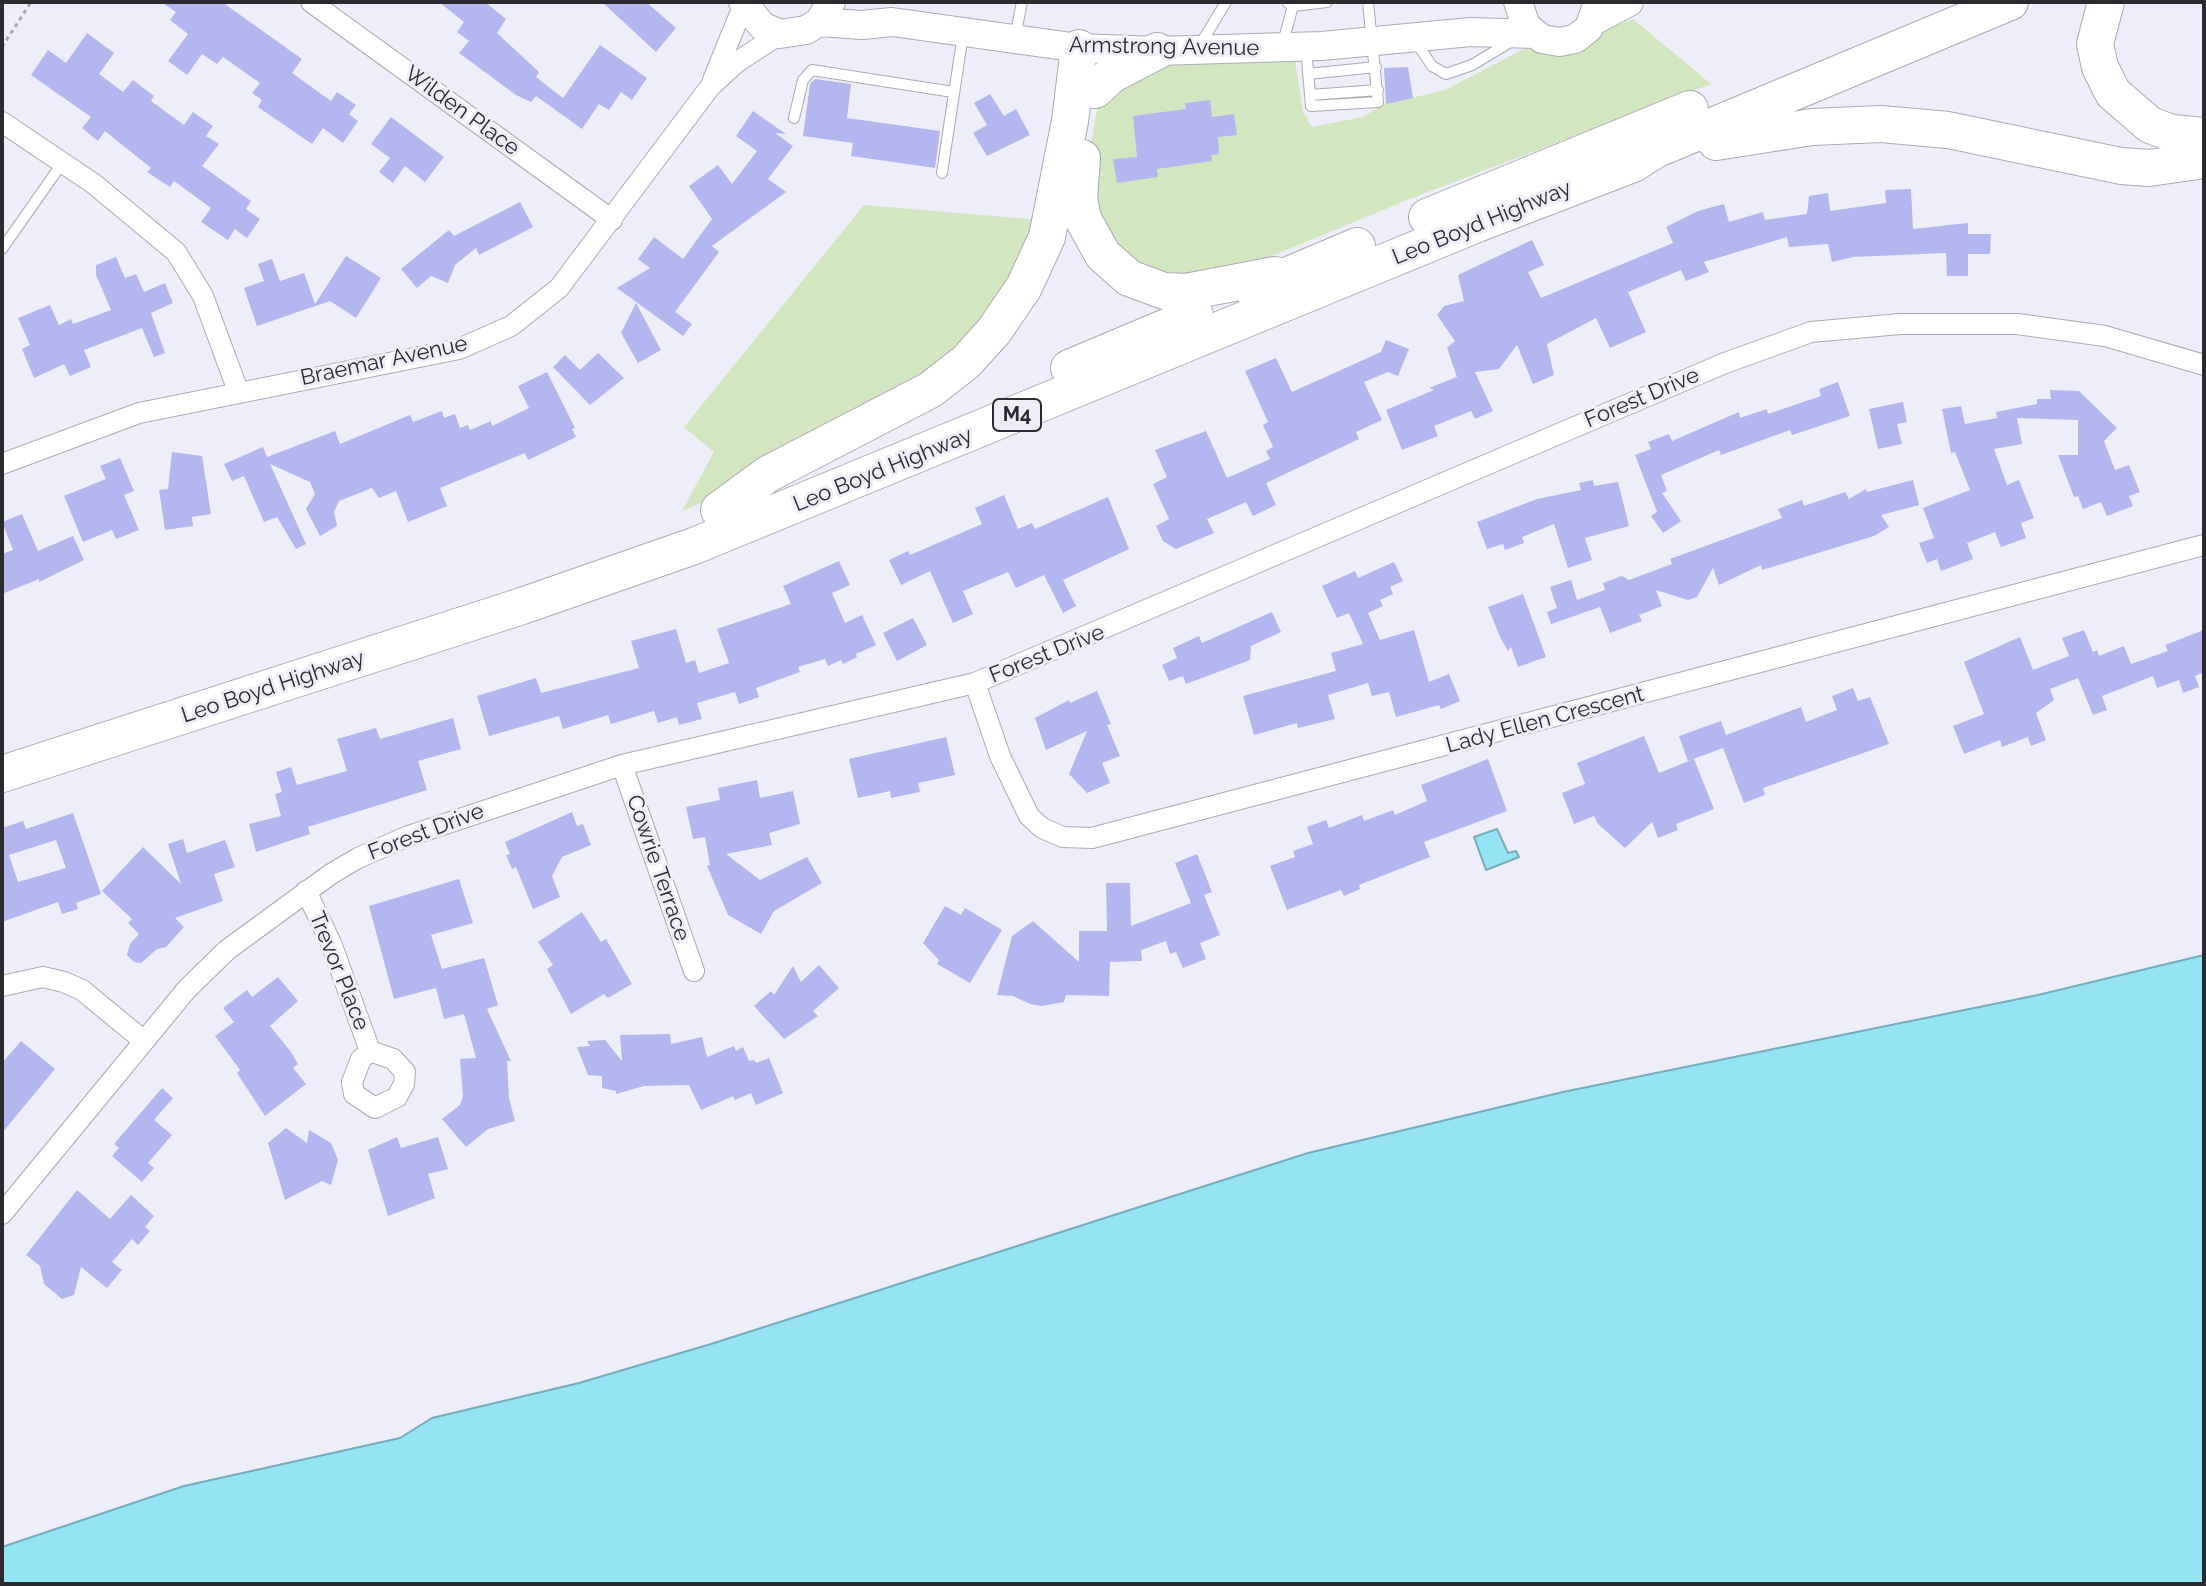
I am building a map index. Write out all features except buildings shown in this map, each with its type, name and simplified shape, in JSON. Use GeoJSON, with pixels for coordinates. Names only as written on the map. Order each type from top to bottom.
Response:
{"type":"FeatureCollection","features":[{"type":"Feature","properties":{"kind":"highway","name":"Leo Boyd Highway"},"geometry":{"type":"LineString","coordinates":[[2,748],[488,592],[719,510],[984,405],[1304,267],[1946,2]]}},
{"type":"Feature","properties":{"kind":"highway","name":"Leo Boyd Highway"},"geometry":{"type":"LineString","coordinates":[[2,774],[522,606],[694,546],[1477,224],[1633,164],[1655,150],[2010,2]]}},
{"type":"Feature","properties":{"kind":"highway"},"geometry":{"type":"LineString","coordinates":[[2106,2],[2095,44],[2100,67],[2113,93],[2150,125],[2172,133],[2204,136]]}},
{"type":"Feature","properties":{"kind":"highway"},"geometry":{"type":"LineString","coordinates":[[1077,47],[1085,87],[1079,199],[1091,238],[1116,269],[1148,287],[1186,292],[1304,267]]}},
{"type":"Feature","properties":{"kind":"highway"},"geometry":{"type":"LineString","coordinates":[[1085,87],[1157,51]]}},
{"type":"Feature","properties":{"kind":"highway"},"geometry":{"type":"LineString","coordinates":[[719,510],[768,474],[930,390],[966,362],[994,331],[1024,287],[1047,237],[1085,87]]}},
{"type":"Feature","properties":{"kind":"highway"},"geometry":{"type":"LineString","coordinates":[[1633,164],[1764,133],[1881,124],[1948,130],[2121,166],[2165,167],[2204,160]]}},
{"type":"Feature","properties":{"kind":"street","name":"Wilden Place"},"geometry":{"type":"LineString","coordinates":[[311,2],[612,220]]}},
{"type":"Feature","properties":{"kind":"street","name":"Armstrong Avenue"},"geometry":{"type":"LineString","coordinates":[[860,2],[892,22]]}},
{"type":"Feature","properties":{"kind":"street","name":"Armstrong Avenue"},"geometry":{"type":"LineString","coordinates":[[825,12],[862,25],[892,22],[1077,47],[1157,51],[1198,49],[1298,56],[1375,54],[1482,18],[1512,2]]}},
{"type":"Feature","properties":{"kind":"street"},"geometry":{"type":"LineString","coordinates":[[1518,2],[1520,15],[1530,34]]}},
{"type":"Feature","properties":{"kind":"street"},"geometry":{"type":"LineString","coordinates":[[1596,12],[1629,2]]}},
{"type":"Feature","properties":{"kind":"street","name":"Braemar Avenue"},"geometry":{"type":"LineString","coordinates":[[710,87],[744,3]]}},
{"type":"Feature","properties":{"kind":"street"},"geometry":{"type":"LineString","coordinates":[[744,3],[762,26],[780,34],[806,30],[825,12]]}},
{"type":"Feature","properties":{"kind":"street","name":"Armstrong Avenue"},"geometry":{"type":"LineString","coordinates":[[1425,35],[1530,34],[1550,41],[1567,41],[1583,34],[1596,12]]}},
{"type":"Feature","properties":{"kind":"street","name":"Braemar Avenue"},"geometry":{"type":"LineString","coordinates":[[2,464],[106,422],[238,391],[459,349],[511,326],[547,300],[612,220],[710,87],[737,62],[780,34]]}},
{"type":"Feature","properties":{"kind":"street"},"geometry":{"type":"LineString","coordinates":[[2,122],[129,211],[176,252],[203,296],[238,391]]}},
{"type":"Feature","properties":{"kind":"street","name":"Forest Drive"},"geometry":{"type":"LineString","coordinates":[[5,1204],[206,969],[245,935],[306,891],[377,849],[622,765],[975,683],[1725,363],[1811,332],[1900,324],[2017,324],[2105,336],[2204,365]]}},
{"type":"Feature","properties":{"kind":"street","name":"Lady Ellen Crescent"},"geometry":{"type":"LineString","coordinates":[[975,683],[1005,769],[1029,816],[1042,828],[1063,837],[1092,838],[1986,606],[2204,545]]}},
{"type":"Feature","properties":{"kind":"street","name":"Cowrie Terrace"},"geometry":{"type":"LineString","coordinates":[[622,765],[694,971]]}},
{"type":"Feature","properties":{"kind":"street","name":"Trevor Place"},"geometry":{"type":"LineString","coordinates":[[306,891],[331,943],[370,1051]]}},
{"type":"Feature","properties":{"kind":"street"},"geometry":{"type":"LineString","coordinates":[[2,986],[43,977],[64,982],[82,990],[144,1041]]}},
{"type":"Feature","properties":{"kind":"lane"},"geometry":{"type":"LineString","coordinates":[[1014,39],[1022,2]]}},
{"type":"Feature","properties":{"kind":"lane"},"geometry":{"type":"LineString","coordinates":[[1198,49],[1226,2]]}},
{"type":"Feature","properties":{"kind":"lane"},"geometry":{"type":"LineString","coordinates":[[1327,2],[1290,4],[1298,56],[1311,106],[1378,102],[1368,2]]}},
{"type":"Feature","properties":{"kind":"lane"},"geometry":{"type":"LineString","coordinates":[[942,173],[963,32]]}},
{"type":"Feature","properties":{"kind":"lane"},"geometry":{"type":"LineString","coordinates":[[1425,35],[1432,66],[1446,74],[1472,65],[1530,34]]}},
{"type":"Feature","properties":{"kind":"lane"},"geometry":{"type":"LineString","coordinates":[[794,118],[803,80],[812,70],[953,92]]}},
{"type":"Feature","properties":{"kind":"lane"},"geometry":{"type":"LineString","coordinates":[[2,249],[63,162]]}},
{"type":"Feature","properties":{"kind":"path"},"geometry":{"type":"LineString","coordinates":[[2,47],[31,2]]}},
{"type":"Feature","properties":{"kind":"green space"},"geometry":{"type":"Polygon","coordinates":[[[1633,19],[1711,84],[1407,200],[1243,268],[1163,289],[1084,212],[1085,181],[1105,63],[1295,60],[1303,112],[1312,127],[1363,117],[1382,105],[1445,90],[1528,47],[1569,55],[1597,33],[1633,19]]]}},
{"type":"Feature","properties":{"kind":"green space"},"geometry":{"type":"Polygon","coordinates":[[[864,205],[1051,221],[1034,272],[881,425],[682,511],[714,452],[684,427],[864,205]]]}},
{"type":"Feature","properties":{"kind":"water"},"geometry":{"type":"Polygon","coordinates":[[[1497,829],[1508,853],[1516,851],[1519,857],[1486,870],[1474,837],[1497,829]]]}},
{"type":"Feature","properties":{"kind":"water"},"geometry":{"type":"Polygon","coordinates":[[[2204,955],[2204,1584],[2,1584],[2,1547],[184,1486],[400,1438],[432,1418],[579,1383],[711,1344],[1308,1153],[1563,1092],[2038,995],[2204,955]]]}}]}
